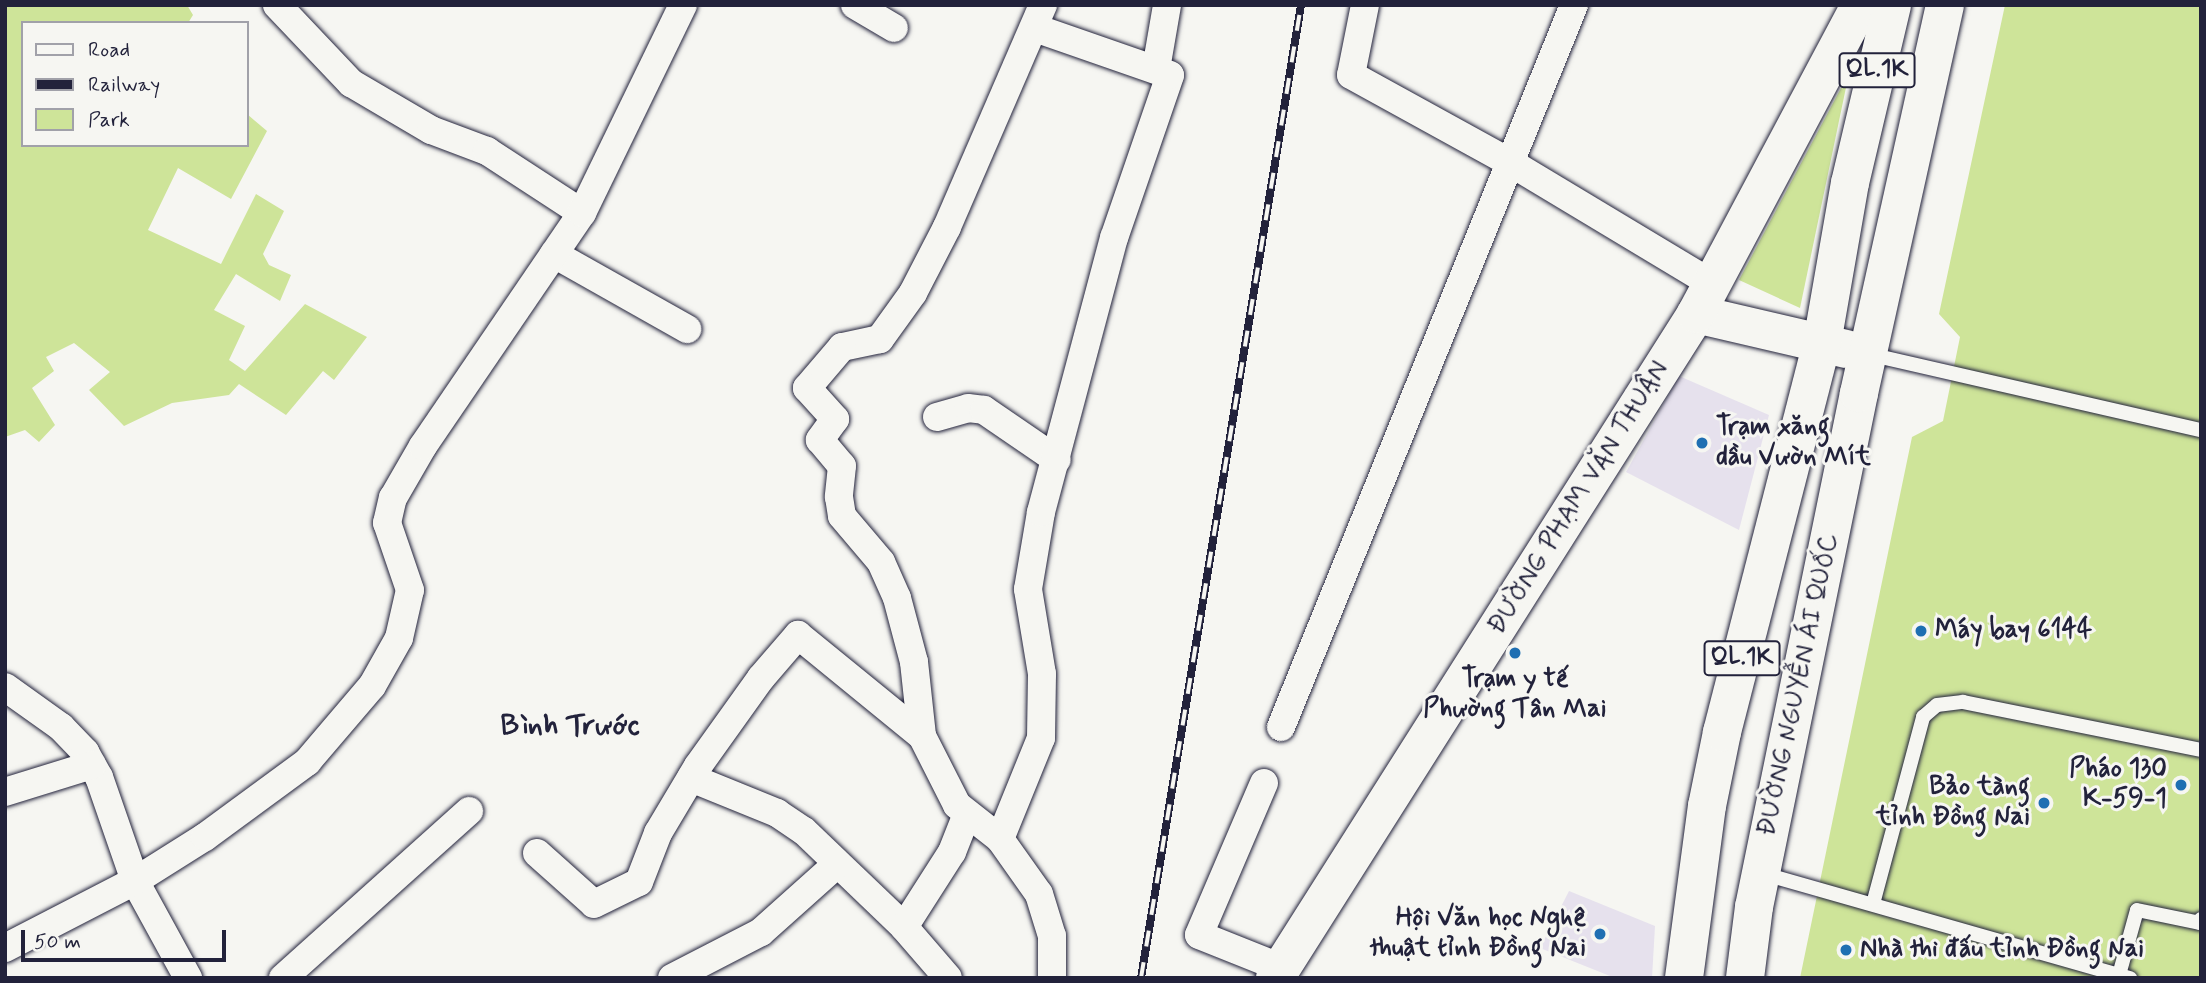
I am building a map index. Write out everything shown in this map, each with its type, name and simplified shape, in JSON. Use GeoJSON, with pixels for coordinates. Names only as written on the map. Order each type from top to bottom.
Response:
{"type":"FeatureCollection","features":[{"type":"Feature","properties":{"kind":"main road","name":"ĐƯỜNG PHẠM VĂN THUẬN"},"geometry":{"type":"LineString","coordinates":[[1279,973],[1704,299],[1860,5]]}},
{"type":"Feature","properties":{"kind":"main road","name":"ĐƯỜNG NGUYỄN ÁI QUỐC"},"geometry":{"type":"LineString","coordinates":[[1745,978],[1761,873],[1859,393],[1831,299],[1850,183],[1892,5]]}},
{"type":"Feature","properties":{"kind":"main road","name":"ĐƯỜNG NGUYỄN ÁI QUỐC"},"geometry":{"type":"LineString","coordinates":[[1684,978],[1707,806],[1722,732],[1846,349],[1945,5]]}},
{"type":"Feature","properties":{"kind":"main road"},"geometry":{"type":"LineString","coordinates":[[1704,299],[1846,349]]}},
{"type":"Feature","properties":{"kind":"street"},"geometry":{"type":"LineString","coordinates":[[277,5],[351,83],[431,130],[487,151],[582,212]]}},
{"type":"Feature","properties":{"kind":"street"},"geometry":{"type":"LineString","coordinates":[[5,948],[135,881],[205,837],[307,762],[372,687],[399,638],[410,590],[387,523],[393,498],[423,446],[582,212],[683,5]]}},
{"type":"Feature","properties":{"kind":"street"},"geometry":{"type":"LineString","coordinates":[[855,5],[894,28]]}},
{"type":"Feature","properties":{"kind":"street"},"geometry":{"type":"LineString","coordinates":[[1156,69],[1167,5]]}},
{"type":"Feature","properties":{"kind":"street"},"geometry":{"type":"LineString","coordinates":[[1364,5],[1351,75],[1511,163],[1704,299]]}},
{"type":"Feature","properties":{"kind":"street"},"geometry":{"type":"LineString","coordinates":[[1281,727],[1574,5]]}},
{"type":"Feature","properties":{"kind":"street"},"geometry":{"type":"LineString","coordinates":[[1000,839],[1041,738],[1042,674],[1028,590],[1041,512],[1111,250],[1170,75],[1039,17],[913,293],[880,339],[842,347],[807,385],[835,419],[820,440],[842,467],[839,497],[842,516],[881,562],[897,598],[914,662],[922,736],[943,785],[967,814],[1000,839],[1021,863],[1048,918],[1052,978]]}},
{"type":"Feature","properties":{"kind":"street"},"geometry":{"type":"LineString","coordinates":[[554,254],[687,329]]}},
{"type":"Feature","properties":{"kind":"street"},"geometry":{"type":"LineString","coordinates":[[937,417],[968,408],[984,410],[1057,460]]}},
{"type":"Feature","properties":{"kind":"street"},"geometry":{"type":"LineString","coordinates":[[537,853],[594,904],[607,901],[639,881],[658,833],[691,778],[761,678],[798,635],[922,736]]}},
{"type":"Feature","properties":{"kind":"street"},"geometry":{"type":"LineString","coordinates":[[5,687],[61,727],[92,765],[135,881],[188,978]]}},
{"type":"Feature","properties":{"kind":"street"},"geometry":{"type":"LineString","coordinates":[[5,792],[92,765]]}},
{"type":"Feature","properties":{"kind":"street"},"geometry":{"type":"LineString","coordinates":[[691,778],[789,820],[904,927],[948,978]]}},
{"type":"Feature","properties":{"kind":"street"},"geometry":{"type":"LineString","coordinates":[[1264,783],[1199,935],[1279,973]]}},
{"type":"Feature","properties":{"kind":"street"},"geometry":{"type":"LineString","coordinates":[[283,978],[469,811]]}},
{"type":"Feature","properties":{"kind":"street"},"geometry":{"type":"LineString","coordinates":[[904,927],[952,852],[967,814]]}},
{"type":"Feature","properties":{"kind":"street"},"geometry":{"type":"LineString","coordinates":[[672,978],[761,932],[837,864]]}},
{"type":"Feature","properties":{"kind":"lane"},"geometry":{"type":"LineString","coordinates":[[1846,349],[2201,430]]}},
{"type":"Feature","properties":{"kind":"lane"},"geometry":{"type":"LineString","coordinates":[[1873,904],[1923,717],[1937,705],[1963,702],[2201,751]]}},
{"type":"Feature","properties":{"kind":"lane"},"geometry":{"type":"LineString","coordinates":[[1761,873],[2124,976],[2137,910],[2200,923],[2201,919]]}},
{"type":"Feature","properties":{"kind":"shaded area","name":"Trạm xăng dầu Vườn Mít"},"geometry":{"type":"Polygon","coordinates":[[[1679,376],[1769,415],[1739,530],[1626,472],[1679,376]]]}},
{"type":"Feature","properties":{"kind":"shaded area","name":"Hội Văn học Nghệ thuật tỉnh Đồng Nai"},"geometry":{"type":"Polygon","coordinates":[[[1569,891],[1655,926],[1652,978],[1615,978],[1540,948],[1569,891]]]}},
{"type":"Feature","properties":{"kind":"green space"},"geometry":{"type":"Polygon","coordinates":[[[5,5],[187,5],[193,15],[189,21],[21,21],[21,147],[248,147],[248,115],[267,131],[231,199],[178,168],[148,230],[221,264],[256,194],[284,211],[263,254],[269,265],[291,275],[280,301],[236,274],[214,310],[245,326],[229,360],[245,371],[305,304],[367,337],[334,380],[323,371],[286,415],[239,384],[229,395],[172,403],[124,426],[89,390],[110,372],[74,343],[46,357],[54,371],[32,388],[55,425],[39,442],[25,430],[5,437],[5,5]]]}},
{"type":"Feature","properties":{"kind":"green space"},"geometry":{"type":"Polygon","coordinates":[[[2005,5],[2201,5],[2201,978],[1800,978],[1912,437],[1943,421],[1960,337],[1939,314],[2005,5]]]}},
{"type":"Feature","properties":{"kind":"green space"},"geometry":{"type":"Polygon","coordinates":[[[1849,73],[1800,308],[1739,280],[1849,73]]]}},
{"type":"Feature","properties":{"kind":"railway"},"geometry":{"type":"LineString","coordinates":[[1141,978],[1301,5]]}},
{"type":"Feature","properties":{"kind":"place","name":"Trạm xăng dầu Vườn Mít"},"geometry":{"type":"Point","coordinates":[1702,443]}},
{"type":"Feature","properties":{"kind":"place","name":"Máy bay 6144"},"geometry":{"type":"Point","coordinates":[1921,631]}},
{"type":"Feature","properties":{"kind":"place","name":"Trạm y tế Phường Tân Mai"},"geometry":{"type":"Point","coordinates":[1515,653]}},
{"type":"Feature","properties":{"kind":"place","name":"Pháo 130 K-59-1"},"geometry":{"type":"Point","coordinates":[2181,785]}},
{"type":"Feature","properties":{"kind":"place","name":"Bảo tàng tỉnh Đồng Nai"},"geometry":{"type":"Point","coordinates":[2044,803]}},
{"type":"Feature","properties":{"kind":"place","name":"Hội Văn học Nghệ thuật tỉnh Đồng Nai"},"geometry":{"type":"Point","coordinates":[1600,934]}},
{"type":"Feature","properties":{"kind":"place","name":"Nhà thi đấu tỉnh Đồng Nai"},"geometry":{"type":"Point","coordinates":[1846,950]}},
{"type":"Feature","properties":{"kind":"district","name":"Bình Trước"},"geometry":{"type":"Point","coordinates":[570,726]}}]}
